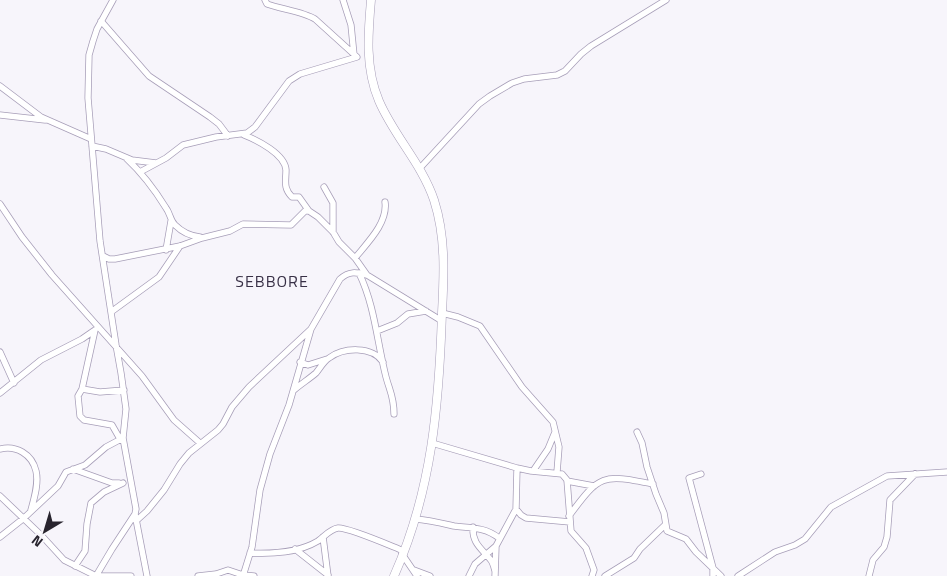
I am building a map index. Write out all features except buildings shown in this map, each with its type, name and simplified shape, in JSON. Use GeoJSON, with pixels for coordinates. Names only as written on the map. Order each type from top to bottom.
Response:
{"type":"FeatureCollection","features":[{"type":"Feature","properties":{"kind":"main road"},"geometry":{"type":"LineString","coordinates":[[371,0],[368,54],[372,79],[380,102],[420,168],[431,190],[441,224],[444,260],[442,317],[432,443],[427,476],[416,519],[394,576]]}},
{"type":"Feature","properties":{"kind":"street"},"geometry":{"type":"LineString","coordinates":[[113,0],[101,21],[89,55],[88,98],[103,256],[126,409],[122,438],[147,576]]}},
{"type":"Feature","properties":{"kind":"street"},"geometry":{"type":"LineString","coordinates":[[265,0],[268,4],[308,15],[315,19],[356,56]]}},
{"type":"Feature","properties":{"kind":"street"},"geometry":{"type":"LineString","coordinates":[[343,0],[351,25],[356,56]]}},
{"type":"Feature","properties":{"kind":"street"},"geometry":{"type":"LineString","coordinates":[[420,168],[479,104],[496,91],[524,79],[557,75],[565,71],[577,57],[591,46],[666,0]]}},
{"type":"Feature","properties":{"kind":"street"},"geometry":{"type":"LineString","coordinates":[[101,21],[149,76],[210,117],[219,124],[228,136]]}},
{"type":"Feature","properties":{"kind":"street"},"geometry":{"type":"LineString","coordinates":[[140,172],[166,158],[183,145],[247,133],[255,127],[289,81],[300,74],[368,54]]}},
{"type":"Feature","properties":{"kind":"street"},"geometry":{"type":"LineString","coordinates":[[0,86],[42,117],[91,139]]}},
{"type":"Feature","properties":{"kind":"street"},"geometry":{"type":"LineString","coordinates":[[0,116],[50,120]]}},
{"type":"Feature","properties":{"kind":"street"},"geometry":{"type":"LineString","coordinates":[[242,134],[275,152],[285,166],[285,186],[289,194],[292,197],[299,197],[309,211],[333,232],[367,275]]}},
{"type":"Feature","properties":{"kind":"street"},"geometry":{"type":"LineString","coordinates":[[92,146],[106,149],[132,160],[156,163]]}},
{"type":"Feature","properties":{"kind":"street"},"geometry":{"type":"LineString","coordinates":[[126,158],[140,172],[166,208],[171,221],[182,231],[202,238]]}},
{"type":"Feature","properties":{"kind":"street"},"geometry":{"type":"LineString","coordinates":[[324,187],[333,203],[333,232]]}},
{"type":"Feature","properties":{"kind":"street"},"geometry":{"type":"LineString","coordinates":[[355,258],[383,219],[386,209],[385,202]]}},
{"type":"Feature","properties":{"kind":"street"},"geometry":{"type":"LineString","coordinates":[[0,204],[22,238],[52,275],[97,328],[116,345],[142,376],[174,420],[200,443]]}},
{"type":"Feature","properties":{"kind":"street"},"geometry":{"type":"LineString","coordinates":[[103,256],[109,259],[166,250],[230,231],[243,224],[292,225],[305,211],[309,211]]}},
{"type":"Feature","properties":{"kind":"street"},"geometry":{"type":"LineString","coordinates":[[166,250],[171,221]]}},
{"type":"Feature","properties":{"kind":"street"},"geometry":{"type":"LineString","coordinates":[[111,312],[158,277],[180,246]]}},
{"type":"Feature","properties":{"kind":"street"},"geometry":{"type":"LineString","coordinates":[[104,264],[109,259]]}},
{"type":"Feature","properties":{"kind":"street"},"geometry":{"type":"LineString","coordinates":[[359,273],[369,296],[386,377],[393,394],[394,414]]}},
{"type":"Feature","properties":{"kind":"street"},"geometry":{"type":"LineString","coordinates":[[243,576],[250,553],[262,481],[294,390],[300,362],[311,329],[340,279],[346,274],[359,273],[367,275],[426,311],[442,317],[458,316],[480,326],[522,387],[553,422],[559,447],[557,472]]}},
{"type":"Feature","properties":{"kind":"street"},"geometry":{"type":"LineString","coordinates":[[377,331],[397,322],[408,314],[426,311]]}},
{"type":"Feature","properties":{"kind":"street"},"geometry":{"type":"LineString","coordinates":[[0,393],[41,360],[82,339],[97,328]]}},
{"type":"Feature","properties":{"kind":"street"},"geometry":{"type":"LineString","coordinates":[[97,328],[82,389],[78,396],[80,416],[84,420],[112,426],[122,438]]}},
{"type":"Feature","properties":{"kind":"street"},"geometry":{"type":"LineString","coordinates":[[136,521],[164,490],[184,458],[223,424],[232,407],[261,375],[311,329]]}},
{"type":"Feature","properties":{"kind":"street"},"geometry":{"type":"LineString","coordinates":[[294,390],[336,354],[359,349],[377,356],[384,362]]}},
{"type":"Feature","properties":{"kind":"street"},"geometry":{"type":"LineString","coordinates":[[0,352],[14,383]]}},
{"type":"Feature","properties":{"kind":"street"},"geometry":{"type":"LineString","coordinates":[[300,362],[308,365],[327,360]]}},
{"type":"Feature","properties":{"kind":"street"},"geometry":{"type":"LineString","coordinates":[[82,389],[100,392],[124,390]]}},
{"type":"Feature","properties":{"kind":"street"},"geometry":{"type":"LineString","coordinates":[[532,471],[548,449],[555,432]]}},
{"type":"Feature","properties":{"kind":"street"},"geometry":{"type":"LineString","coordinates":[[637,432],[642,443],[647,467],[664,513],[667,531],[686,539],[721,576]]}},
{"type":"Feature","properties":{"kind":"street"},"geometry":{"type":"LineString","coordinates":[[0,536],[24,518],[58,486],[66,472],[85,464],[106,447],[122,438]]}},
{"type":"Feature","properties":{"kind":"street"},"geometry":{"type":"LineString","coordinates":[[432,443],[517,468],[557,472],[566,477],[571,531],[586,548],[594,570],[592,576]]}},
{"type":"Feature","properties":{"kind":"street"},"geometry":{"type":"LineString","coordinates":[[0,449],[18,449],[26,454],[36,470],[36,483],[30,512]]}},
{"type":"Feature","properties":{"kind":"street"},"geometry":{"type":"LineString","coordinates":[[495,573],[496,546],[516,509],[517,468]]}},
{"type":"Feature","properties":{"kind":"street"},"geometry":{"type":"LineString","coordinates":[[74,469],[112,483],[131,482]]}},
{"type":"Feature","properties":{"kind":"street"},"geometry":{"type":"LineString","coordinates":[[738,576],[775,552],[795,545],[805,539],[831,507],[888,476],[947,472]]}},
{"type":"Feature","properties":{"kind":"street"},"geometry":{"type":"LineString","coordinates":[[701,474],[689,478],[713,568],[713,576]]}},
{"type":"Feature","properties":{"kind":"street"},"geometry":{"type":"LineString","coordinates":[[869,576],[873,560],[884,547],[887,537],[890,500],[915,474]]}},
{"type":"Feature","properties":{"kind":"street"},"geometry":{"type":"LineString","coordinates":[[570,519],[584,496],[594,486],[604,480],[614,478],[653,484]]}},
{"type":"Feature","properties":{"kind":"street"},"geometry":{"type":"LineString","coordinates":[[566,481],[594,486]]}},
{"type":"Feature","properties":{"kind":"street"},"geometry":{"type":"LineString","coordinates":[[75,566],[85,551],[91,503],[104,492],[123,483]]}},
{"type":"Feature","properties":{"kind":"street"},"geometry":{"type":"LineString","coordinates":[[0,496],[64,560],[96,576],[135,514]]}},
{"type":"Feature","properties":{"kind":"street"},"geometry":{"type":"LineString","coordinates":[[516,509],[526,518],[570,519]]}},
{"type":"Feature","properties":{"kind":"street"},"geometry":{"type":"LineString","coordinates":[[416,519],[431,520],[455,526],[473,527],[492,533],[499,538]]}},
{"type":"Feature","properties":{"kind":"street"},"geometry":{"type":"LineString","coordinates":[[605,576],[634,558],[640,549],[665,525]]}},
{"type":"Feature","properties":{"kind":"street"},"geometry":{"type":"LineString","coordinates":[[473,527],[474,540],[489,558],[495,573]]}},
{"type":"Feature","properties":{"kind":"street"},"geometry":{"type":"LineString","coordinates":[[250,553],[267,554],[296,549],[317,541],[338,528],[356,532],[403,553],[417,576]]}},
{"type":"Feature","properties":{"kind":"street"},"geometry":{"type":"LineString","coordinates":[[492,533],[504,530]]}},
{"type":"Feature","properties":{"kind":"street"},"geometry":{"type":"LineString","coordinates":[[323,537],[328,576]]}},
{"type":"Feature","properties":{"kind":"street"},"geometry":{"type":"LineString","coordinates":[[469,576],[475,564],[496,546]]}},
{"type":"Feature","properties":{"kind":"street"},"geometry":{"type":"LineString","coordinates":[[296,549],[328,576]]}},
{"type":"Feature","properties":{"kind":"street"},"geometry":{"type":"LineString","coordinates":[[198,576],[216,574],[228,570],[243,576],[254,576]]}},
{"type":"Feature","properties":{"kind":"street"},"geometry":{"type":"LineString","coordinates":[[413,570],[430,576]]}},
{"type":"Feature","properties":{"kind":"street"},"geometry":{"type":"LineString","coordinates":[[97,576],[131,576]]}},
{"type":"Feature","properties":{"kind":"district","name":"SEBBORE"},"geometry":{"type":"Point","coordinates":[272,281]}}]}
